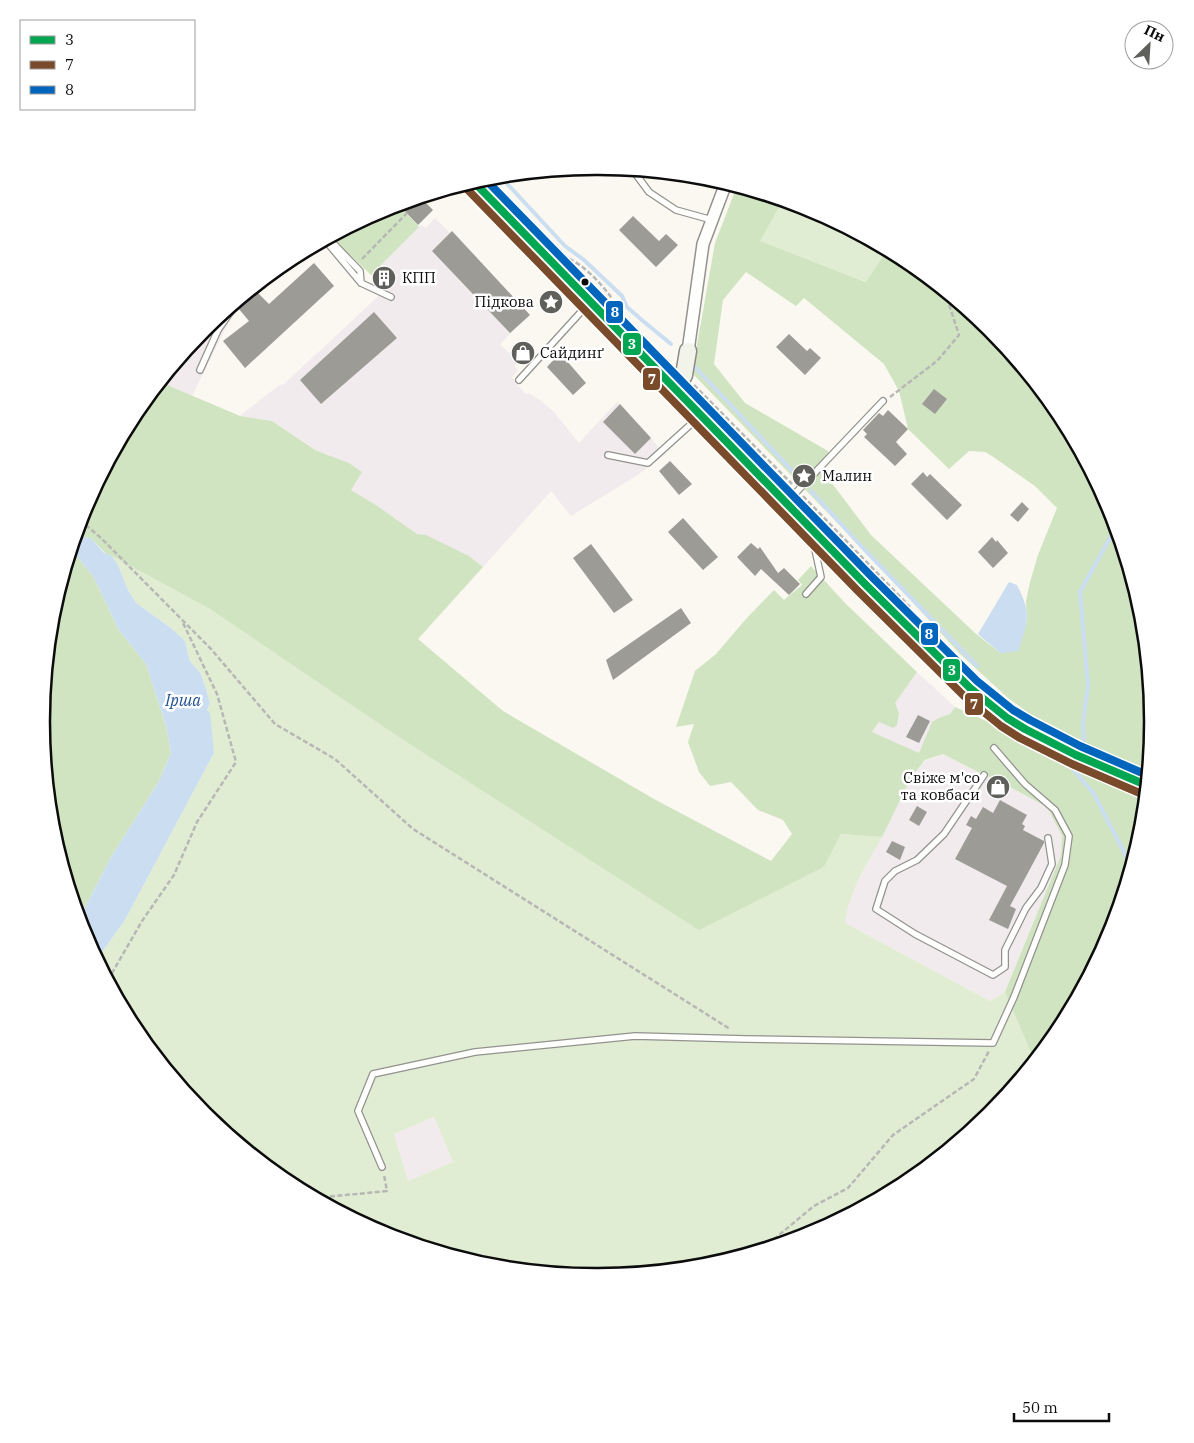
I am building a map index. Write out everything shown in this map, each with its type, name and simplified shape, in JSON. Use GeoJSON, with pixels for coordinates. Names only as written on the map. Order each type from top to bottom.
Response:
{"type":"FeatureCollection","features":[{"type":"Feature","properties":{"kind":"street"},"geometry":{"type":"LineString","coordinates":[[479,187],[865,584],[983,700],[1006,718],[1025,729],[1076,755],[1140,782]]}},
{"type":"Feature","properties":{"kind":"street"},"geometry":{"type":"LineString","coordinates":[[677,389],[684,375],[703,244],[724,189]]}},
{"type":"Feature","properties":{"kind":"lane"},"geometry":{"type":"LineString","coordinates":[[637,176],[649,192],[676,210],[712,220]]}},
{"type":"Feature","properties":{"kind":"lane"},"geometry":{"type":"LineString","coordinates":[[333,243],[360,271],[361,283]]}},
{"type":"Feature","properties":{"kind":"lane"},"geometry":{"type":"LineString","coordinates":[[329,245],[361,283],[391,297]]}},
{"type":"Feature","properties":{"kind":"lane"},"geometry":{"type":"LineString","coordinates":[[519,380],[591,301]]}},
{"type":"Feature","properties":{"kind":"lane"},"geometry":{"type":"LineString","coordinates":[[200,370],[218,330],[224,322]]}},
{"type":"Feature","properties":{"kind":"lane"},"geometry":{"type":"LineString","coordinates":[[787,502],[883,401]]}},
{"type":"Feature","properties":{"kind":"lane"},"geometry":{"type":"LineString","coordinates":[[608,455],[648,463],[702,415]]}},
{"type":"Feature","properties":{"kind":"lane"},"geometry":{"type":"LineString","coordinates":[[806,594],[821,577],[810,526]]}},
{"type":"Feature","properties":{"kind":"lane"},"geometry":{"type":"LineString","coordinates":[[382,1167],[358,1111],[373,1074],[475,1052],[635,1036],[746,1040],[993,1043],[1014,997],[1065,865],[1069,836],[1055,810],[1025,784],[994,748]]}},
{"type":"Feature","properties":{"kind":"lane"},"geometry":{"type":"LineString","coordinates":[[984,775],[944,834],[917,860],[895,871],[885,882],[876,909],[915,934],[992,975],[1005,967],[1004,950],[1026,908],[1041,888],[1052,864],[1048,838]]}},
{"type":"Feature","properties":{"kind":"path"},"geometry":{"type":"LineString","coordinates":[[359,262],[406,213]]}},
{"type":"Feature","properties":{"kind":"path"},"geometry":{"type":"LineString","coordinates":[[883,401],[937,361],[959,335],[948,302]]}},
{"type":"Feature","properties":{"kind":"path"},"geometry":{"type":"LineString","coordinates":[[87,526],[211,649],[275,724],[335,759],[413,829],[716,1021]]}},
{"type":"Feature","properties":{"kind":"path"},"geometry":{"type":"LineString","coordinates":[[112,974],[142,921],[174,875],[197,822],[236,762],[217,694],[182,619]]}},
{"type":"Feature","properties":{"kind":"path"},"geometry":{"type":"LineString","coordinates":[[775,1238],[814,1206],[848,1188],[893,1135],[974,1079],[993,1043]]}},
{"type":"Feature","properties":{"kind":"path"},"geometry":{"type":"LineString","coordinates":[[327,1197],[387,1191],[382,1167]]}},
{"type":"Feature","properties":{"kind":"shaded area"},"geometry":{"type":"Polygon","coordinates":[[[435,218],[450,233],[443,240],[521,323],[500,344],[518,362],[514,366],[518,370],[512,377],[520,388],[526,394],[529,393],[540,400],[554,412],[579,443],[617,402],[652,439],[664,455],[639,474],[571,516],[551,491],[483,567],[469,556],[426,536],[417,534],[351,490],[330,455],[315,450],[272,421],[240,416],[278,386],[284,384],[385,290],[371,275],[421,225],[426,228],[435,218]]]}},
{"type":"Feature","properties":{"kind":"shaded area"},"geometry":{"type":"Polygon","coordinates":[[[233,313],[192,396],[166,385],[210,335],[233,313]]]}},
{"type":"Feature","properties":{"kind":"shaded area"},"geometry":{"type":"Polygon","coordinates":[[[917,672],[955,707],[923,755],[872,732],[917,672]]]}},
{"type":"Feature","properties":{"kind":"shaded area"},"geometry":{"type":"Polygon","coordinates":[[[943,754],[1047,807],[1062,836],[1061,855],[1005,992],[990,1001],[845,923],[846,908],[852,893],[911,778],[925,761],[943,754]]]}},
{"type":"Feature","properties":{"kind":"shaded area"},"geometry":{"type":"Polygon","coordinates":[[[434,1117],[453,1162],[408,1181],[394,1134],[434,1117]]]}},
{"type":"Feature","properties":{"kind":"green space"},"geometry":{"type":"Polygon","coordinates":[[[735,192],[779,206],[760,241],[866,282],[883,256],[958,310],[1008,361],[1052,418],[1071,448],[1102,512],[1125,580],[1139,650],[1144,722],[1142,770],[1096,752],[1034,717],[1008,698],[959,653],[883,570],[692,373],[715,243],[735,192]],[[746,272],[723,300],[714,364],[745,403],[828,451],[825,474],[871,535],[975,633],[1000,653],[1027,622],[1026,601],[1030,582],[1038,555],[1057,508],[1035,486],[985,452],[969,451],[949,469],[908,429],[899,391],[884,364],[804,298],[796,306],[746,272]]]}},
{"type":"Feature","properties":{"kind":"green space"},"geometry":{"type":"Polygon","coordinates":[[[779,206],[839,231],[883,256],[867,282],[759,241],[779,206]]]}},
{"type":"Feature","properties":{"kind":"green space"},"geometry":{"type":"Polygon","coordinates":[[[404,210],[419,227],[371,275],[338,243],[338,240],[355,231],[404,210]]]}},
{"type":"Feature","properties":{"kind":"green space"},"geometry":{"type":"Polygon","coordinates":[[[166,385],[240,416],[272,421],[315,450],[349,463],[362,472],[351,490],[417,534],[426,535],[469,556],[483,567],[418,639],[503,711],[654,799],[771,861],[792,834],[783,820],[758,810],[731,782],[710,786],[699,772],[688,742],[694,724],[676,727],[695,671],[716,654],[774,590],[784,600],[802,585],[798,580],[811,566],[845,603],[917,672],[895,703],[899,713],[897,725],[893,728],[879,722],[872,732],[919,753],[932,722],[950,714],[955,707],[1139,794],[1125,863],[1115,897],[1088,963],[1071,995],[1031,1054],[1005,992],[1061,855],[1062,836],[1047,807],[943,754],[925,760],[911,778],[882,837],[841,834],[824,867],[699,930],[397,736],[210,609],[106,554],[91,538],[82,537],[106,480],[142,418],[166,385]]]}},
{"type":"Feature","properties":{"kind":"green space"},"geometry":{"type":"Polygon","coordinates":[[[76,555],[93,576],[119,630],[146,664],[166,726],[171,753],[158,783],[111,857],[84,910],[69,863],[61,828],[51,757],[50,722],[55,650],[61,615],[76,555]]]}},
{"type":"Feature","properties":{"kind":"green space"},"geometry":{"type":"Polygon","coordinates":[[[112,556],[210,609],[397,736],[699,929],[824,867],[841,834],[882,837],[850,900],[845,923],[990,1001],[1005,992],[1031,1054],[984,1108],[958,1133],[901,1176],[839,1212],[806,1227],[739,1250],[668,1264],[633,1267],[561,1267],[526,1264],[455,1250],[388,1227],[355,1212],[293,1176],[236,1133],[210,1108],[163,1054],[142,1025],[123,995],[102,953],[125,920],[214,753],[207,711],[210,703],[201,674],[190,661],[185,641],[171,628],[136,603],[128,590],[118,565],[112,556]],[[434,1117],[394,1134],[408,1181],[453,1162],[434,1117]]]}},
{"type":"Feature","properties":{"kind":"water","name":"Ірша"},"geometry":{"type":"Polygon","coordinates":[[[82,537],[91,538],[104,553],[112,556],[136,603],[171,628],[185,641],[190,661],[201,674],[210,703],[207,710],[210,713],[214,753],[125,920],[102,953],[84,910],[111,857],[158,783],[171,753],[166,726],[146,664],[119,630],[93,576],[76,555],[82,537]]]}},
{"type":"Feature","properties":{"kind":"water"},"geometry":{"type":"Polygon","coordinates":[[[1009,582],[1017,585],[1022,595],[1027,618],[1018,651],[1000,653],[978,634],[1009,582]]]}},
{"type":"Feature","properties":{"kind":"building"},"geometry":{"type":"Polygon","coordinates":[[[426,203],[433,210],[418,225],[404,210],[426,203]]]}},
{"type":"Feature","properties":{"kind":"building"},"geometry":{"type":"Polygon","coordinates":[[[633,216],[659,241],[666,234],[678,245],[656,267],[619,230],[633,216]]]}},
{"type":"Feature","properties":{"kind":"building"},"geometry":{"type":"Polygon","coordinates":[[[452,231],[530,315],[510,333],[432,251],[452,231]]]}},
{"type":"Feature","properties":{"kind":"building"},"geometry":{"type":"Polygon","coordinates":[[[314,263],[334,286],[245,368],[223,341],[249,321],[239,309],[244,304],[258,293],[269,304],[314,263]]]}},
{"type":"Feature","properties":{"kind":"building","name":"КПП"},"geometry":{"type":"Polygon","coordinates":[[[382,268],[394,281],[387,289],[375,276],[382,268]]]}},
{"type":"Feature","properties":{"kind":"building"},"geometry":{"type":"Polygon","coordinates":[[[374,312],[397,338],[321,404],[300,380],[374,312]]]}},
{"type":"Feature","properties":{"kind":"building"},"geometry":{"type":"Polygon","coordinates":[[[789,334],[807,351],[810,348],[821,358],[805,375],[776,347],[789,334]]]}},
{"type":"Feature","properties":{"kind":"building","name":"Сайдинґ"},"geometry":{"type":"Polygon","coordinates":[[[526,341],[534,350],[520,364],[512,356],[526,341]]]}},
{"type":"Feature","properties":{"kind":"building"},"geometry":{"type":"Polygon","coordinates":[[[560,353],[586,383],[573,395],[547,367],[560,353]]]}},
{"type":"Feature","properties":{"kind":"building"},"geometry":{"type":"Polygon","coordinates":[[[934,389],[947,399],[935,414],[922,404],[934,389]]]}},
{"type":"Feature","properties":{"kind":"building"},"geometry":{"type":"Polygon","coordinates":[[[620,404],[651,438],[635,454],[603,422],[620,404]]]}},
{"type":"Feature","properties":{"kind":"building"},"geometry":{"type":"Polygon","coordinates":[[[888,410],[908,429],[896,442],[907,454],[895,466],[864,437],[867,434],[863,430],[879,413],[883,416],[888,410]]]}},
{"type":"Feature","properties":{"kind":"building"},"geometry":{"type":"Polygon","coordinates":[[[670,461],[692,484],[679,495],[659,471],[670,461]]]}},
{"type":"Feature","properties":{"kind":"building"},"geometry":{"type":"Polygon","coordinates":[[[923,472],[927,477],[930,474],[962,505],[947,520],[911,484],[923,472]]]}},
{"type":"Feature","properties":{"kind":"building"},"geometry":{"type":"Polygon","coordinates":[[[1022,502],[1029,509],[1018,522],[1010,515],[1022,502]]]}},
{"type":"Feature","properties":{"kind":"building"},"geometry":{"type":"Polygon","coordinates":[[[683,518],[718,557],[703,570],[668,532],[683,518]]]}},
{"type":"Feature","properties":{"kind":"building"},"geometry":{"type":"Polygon","coordinates":[[[992,537],[1008,553],[993,568],[978,552],[992,537]]]}},
{"type":"Feature","properties":{"kind":"building"},"geometry":{"type":"Polygon","coordinates":[[[751,543],[758,549],[760,547],[778,573],[784,568],[800,584],[789,595],[761,569],[755,576],[737,557],[751,543]]]}},
{"type":"Feature","properties":{"kind":"building"},"geometry":{"type":"Polygon","coordinates":[[[591,544],[633,600],[614,613],[573,558],[591,544]]]}},
{"type":"Feature","properties":{"kind":"building"},"geometry":{"type":"Polygon","coordinates":[[[681,608],[691,623],[613,680],[606,660],[681,608]]]}},
{"type":"Feature","properties":{"kind":"building"},"geometry":{"type":"Polygon","coordinates":[[[918,715],[930,721],[919,743],[906,737],[918,715]]]}},
{"type":"Feature","properties":{"kind":"building","name":"Свіже м'со та ковбаси"},"geometry":{"type":"Polygon","coordinates":[[[993,778],[1008,786],[1003,796],[988,788],[993,778]]]}},
{"type":"Feature","properties":{"kind":"building"},"geometry":{"type":"Polygon","coordinates":[[[1000,800],[1027,815],[1022,824],[1025,826],[1023,830],[1044,841],[1010,906],[1016,909],[1008,929],[989,920],[1007,886],[955,859],[972,828],[966,825],[971,816],[976,819],[983,807],[993,813],[1000,800]]]}},
{"type":"Feature","properties":{"kind":"building"},"geometry":{"type":"Polygon","coordinates":[[[917,806],[927,812],[919,826],[909,820],[917,806]]]}},
{"type":"Feature","properties":{"kind":"building"},"geometry":{"type":"Polygon","coordinates":[[[892,841],[905,847],[900,860],[886,852],[892,841]]]}},
{"type":"Feature","properties":{"kind":"waterway"},"geometry":{"type":"LineString","coordinates":[[506,182],[565,246],[584,260],[622,296],[627,307],[671,344]]}},
{"type":"Feature","properties":{"kind":"waterway"},"geometry":{"type":"LineString","coordinates":[[693,365],[797,476]]}},
{"type":"Feature","properties":{"kind":"waterway"},"geometry":{"type":"LineString","coordinates":[[811,491],[862,547],[977,666]]}},
{"type":"Feature","properties":{"kind":"waterway"},"geometry":{"type":"LineString","coordinates":[[1084,745],[1083,722],[1088,686],[1080,592],[1111,536]]}},
{"type":"Feature","properties":{"kind":"waterway"},"geometry":{"type":"LineString","coordinates":[[1072,768],[1094,794],[1126,857]]}},
{"type":"Feature","properties":{"kind":"transit line","name":"8"},"geometry":{"type":"LineString","coordinates":[[491,185],[872,577],[977,681],[1013,710],[1030,720],[1080,746],[1141,773]]}},
{"type":"Feature","properties":{"kind":"transit line","name":"3"},"geometry":{"type":"LineString","coordinates":[[479,187],[865,584],[970,688],[1007,718],[1025,729],[1076,755],[1140,782]]}},
{"type":"Feature","properties":{"kind":"transit line","name":"7"},"geometry":{"type":"LineString","coordinates":[[468,190],[858,591],[964,696],[1001,726],[1020,738],[1072,764],[1139,793]]}},
{"type":"Feature","properties":{"kind":"place","name":"КПП"},"geometry":{"type":"Point","coordinates":[384,278]}},
{"type":"Feature","properties":{"kind":"place","name":"Підкова"},"geometry":{"type":"Point","coordinates":[551,302]}},
{"type":"Feature","properties":{"kind":"place","name":"Сайдинґ"},"geometry":{"type":"Point","coordinates":[523,353]}},
{"type":"Feature","properties":{"kind":"place","name":"Малин"},"geometry":{"type":"Point","coordinates":[804,476]}},
{"type":"Feature","properties":{"kind":"place","name":"Свіже м'со та ковбаси"},"geometry":{"type":"Point","coordinates":[998,787]}}]}
